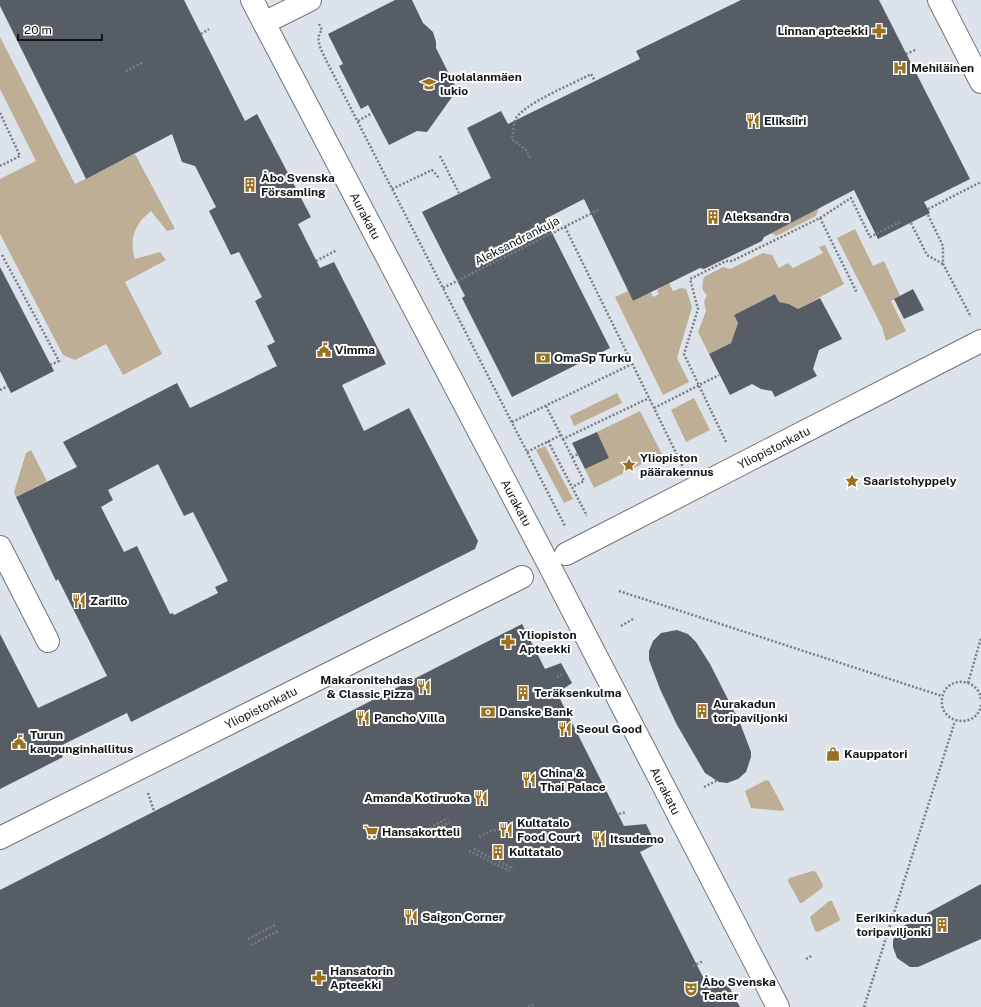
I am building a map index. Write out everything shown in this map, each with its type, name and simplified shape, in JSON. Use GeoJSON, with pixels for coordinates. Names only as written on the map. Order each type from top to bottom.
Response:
{"type":"FeatureCollection","features":[{"type":"Feature","properties":{"kind":"street","name":"Aurakatu"},"geometry":{"type":"LineString","coordinates":[[252,0],[778,1007]]}},
{"type":"Feature","properties":{"kind":"street"},"geometry":{"type":"LineString","coordinates":[[264,23],[310,0]]}},
{"type":"Feature","properties":{"kind":"street"},"geometry":{"type":"LineString","coordinates":[[939,0],[981,82]]}},
{"type":"Feature","properties":{"kind":"street","name":"Yliopistonkatu"},"geometry":{"type":"LineString","coordinates":[[566,554],[694,488],[977,332]]}},
{"type":"Feature","properties":{"kind":"street"},"geometry":{"type":"LineString","coordinates":[[0,546],[48,641]]}},
{"type":"Feature","properties":{"kind":"street","name":"Yliopistonkatu"},"geometry":{"type":"LineString","coordinates":[[0,838],[522,577]]}},
{"type":"Feature","properties":{"kind":"path"},"geometry":{"type":"LineString","coordinates":[[201,34],[209,29]]}},
{"type":"Feature","properties":{"kind":"path"},"geometry":{"type":"LineString","coordinates":[[322,30],[319,34],[319,43],[558,513]]}},
{"type":"Feature","properties":{"kind":"path"},"geometry":{"type":"LineString","coordinates":[[906,54],[917,49]]}},
{"type":"Feature","properties":{"kind":"path"},"geometry":{"type":"LineString","coordinates":[[126,71],[144,62]]}},
{"type":"Feature","properties":{"kind":"path"},"geometry":{"type":"LineString","coordinates":[[530,158],[526,150],[512,139],[515,120],[523,110],[541,99],[592,74],[595,81]]}},
{"type":"Feature","properties":{"kind":"path"},"geometry":{"type":"LineString","coordinates":[[0,113],[20,156],[0,166]]}},
{"type":"Feature","properties":{"kind":"path"},"geometry":{"type":"LineString","coordinates":[[358,121],[372,113]]}},
{"type":"Feature","properties":{"kind":"path"},"geometry":{"type":"LineString","coordinates":[[440,156],[459,193]]}},
{"type":"Feature","properties":{"kind":"path"},"geometry":{"type":"LineString","coordinates":[[392,189],[432,170],[440,179]]}},
{"type":"Feature","properties":{"kind":"path"},"geometry":{"type":"LineString","coordinates":[[928,208],[981,182]]}},
{"type":"Feature","properties":{"kind":"path"},"geometry":{"type":"LineString","coordinates":[[719,426],[684,354],[698,309],[690,279],[726,261],[732,261],[820,218],[851,198],[870,236],[900,222]]}},
{"type":"Feature","properties":{"kind":"path","name":"Aleksandrankuja"},"geometry":{"type":"LineString","coordinates":[[443,288],[598,210]]}},
{"type":"Feature","properties":{"kind":"path"},"geometry":{"type":"LineString","coordinates":[[928,215],[943,246],[943,264],[977,332]]}},
{"type":"Feature","properties":{"kind":"path"},"geometry":{"type":"LineString","coordinates":[[820,218],[857,294]]}},
{"type":"Feature","properties":{"kind":"path"},"geometry":{"type":"LineString","coordinates":[[911,223],[927,255],[943,264]]}},
{"type":"Feature","properties":{"kind":"path"},"geometry":{"type":"LineString","coordinates":[[565,227],[694,488]]}},
{"type":"Feature","properties":{"kind":"path"},"geometry":{"type":"LineString","coordinates":[[316,261],[337,250]]}},
{"type":"Feature","properties":{"kind":"path"},"geometry":{"type":"LineString","coordinates":[[2,255],[59,361],[50,365]]}},
{"type":"Feature","properties":{"kind":"path"},"geometry":{"type":"LineString","coordinates":[[512,422],[632,364]]}},
{"type":"Feature","properties":{"kind":"path"},"geometry":{"type":"LineString","coordinates":[[654,408],[719,375]]}},
{"type":"Feature","properties":{"kind":"path"},"geometry":{"type":"LineString","coordinates":[[0,390],[8,386]]}},
{"type":"Feature","properties":{"kind":"path"},"geometry":{"type":"LineString","coordinates":[[563,439],[649,398]]}},
{"type":"Feature","properties":{"kind":"path"},"geometry":{"type":"LineString","coordinates":[[546,406],[584,481],[572,487]]}},
{"type":"Feature","properties":{"kind":"path"},"geometry":{"type":"LineString","coordinates":[[527,452],[561,435]]}},
{"type":"Feature","properties":{"kind":"path"},"geometry":{"type":"LineString","coordinates":[[548,441],[598,538]]}},
{"type":"Feature","properties":{"kind":"path"},"geometry":{"type":"LineString","coordinates":[[572,457],[578,454]]}},
{"type":"Feature","properties":{"kind":"path"},"geometry":{"type":"LineString","coordinates":[[619,591],[942,696]]}},
{"type":"Feature","properties":{"kind":"path"},"geometry":{"type":"LineString","coordinates":[[621,626],[633,619]]}},
{"type":"Feature","properties":{"kind":"path"},"geometry":{"type":"LineString","coordinates":[[968,683],[981,638]]}},
{"type":"Feature","properties":{"kind":"path"},"geometry":{"type":"LineString","coordinates":[[557,677],[563,674]]}},
{"type":"Feature","properties":{"kind":"path"},"geometry":{"type":"LineString","coordinates":[[981,699],[978,690],[968,683],[957,682],[951,685],[942,696],[942,708],[945,714],[955,721],[962,722],[974,718],[981,708],[981,704]]}},
{"type":"Feature","properties":{"kind":"path"},"geometry":{"type":"LineString","coordinates":[[864,1007],[955,721]]}},
{"type":"Feature","properties":{"kind":"path"},"geometry":{"type":"LineString","coordinates":[[704,788],[718,780]]}},
{"type":"Feature","properties":{"kind":"path"},"geometry":{"type":"LineString","coordinates":[[619,814],[626,812]]}},
{"type":"Feature","properties":{"kind":"path"},"geometry":{"type":"LineString","coordinates":[[430,828],[448,818]]}},
{"type":"Feature","properties":{"kind":"path"},"geometry":{"type":"LineString","coordinates":[[431,832],[450,822]]}},
{"type":"Feature","properties":{"kind":"path"},"geometry":{"type":"LineString","coordinates":[[479,838],[491,830],[499,828],[512,830]]}},
{"type":"Feature","properties":{"kind":"path"},"geometry":{"type":"LineString","coordinates":[[640,839],[647,835]]}},
{"type":"Feature","properties":{"kind":"path"},"geometry":{"type":"LineString","coordinates":[[474,849],[514,869]]}},
{"type":"Feature","properties":{"kind":"path"},"geometry":{"type":"LineString","coordinates":[[469,851],[510,871]]}},
{"type":"Feature","properties":{"kind":"path"},"geometry":{"type":"LineString","coordinates":[[248,939],[275,925]]}},
{"type":"Feature","properties":{"kind":"path"},"geometry":{"type":"LineString","coordinates":[[251,945],[278,931]]}},
{"type":"Feature","properties":{"kind":"path"},"geometry":{"type":"LineString","coordinates":[[806,959],[811,956]]}},
{"type":"Feature","properties":{"kind":"path"},"geometry":{"type":"LineString","coordinates":[[693,966],[703,961]]}},
{"type":"Feature","properties":{"kind":"path"},"geometry":{"type":"LineString","coordinates":[[722,998],[730,994]]}},
{"type":"Feature","properties":{"kind":"path"},"geometry":{"type":"LineString","coordinates":[[528,1007],[534,1004]]}},
{"type":"Feature","properties":{"kind":"shaded area"},"geometry":{"type":"Polygon","coordinates":[[[0,37],[75,184],[135,154],[175,229],[167,231],[151,211],[140,221],[134,233],[133,252],[135,259],[160,252],[166,260],[125,282],[162,354],[123,375],[106,344],[75,360],[63,355],[0,234],[0,179],[36,161],[0,89],[0,37]]]}},
{"type":"Feature","properties":{"kind":"shaded area"},"geometry":{"type":"Polygon","coordinates":[[[819,208],[816,216],[776,236],[771,233],[819,208]]]}},
{"type":"Feature","properties":{"kind":"shaded area"},"geometry":{"type":"Polygon","coordinates":[[[855,229],[873,266],[884,261],[900,296],[891,301],[906,331],[886,341],[882,327],[837,238],[855,229]]]}},
{"type":"Feature","properties":{"kind":"shaded area"},"geometry":{"type":"Polygon","coordinates":[[[825,245],[844,284],[798,309],[789,304],[779,302],[775,294],[734,315],[738,323],[731,343],[709,354],[698,332],[706,311],[704,302],[707,295],[702,287],[704,277],[723,267],[730,269],[763,253],[772,255],[779,268],[788,263],[793,268],[823,253],[819,247],[825,245]]]}},
{"type":"Feature","properties":{"kind":"shaded area"},"geometry":{"type":"Polygon","coordinates":[[[669,283],[673,291],[681,288],[686,289],[692,307],[677,358],[689,382],[663,395],[615,297],[628,291],[633,301],[651,292],[653,297],[659,294],[657,290],[669,283]]]}},
{"type":"Feature","properties":{"kind":"shaded area"},"geometry":{"type":"Polygon","coordinates":[[[617,393],[622,403],[574,426],[570,416],[617,393]]]}},
{"type":"Feature","properties":{"kind":"shaded area"},"geometry":{"type":"Polygon","coordinates":[[[694,398],[710,430],[686,442],[671,410],[694,398]]]}},
{"type":"Feature","properties":{"kind":"shaded area"},"geometry":{"type":"Polygon","coordinates":[[[640,411],[662,454],[594,488],[585,469],[609,458],[597,432],[640,411]]]}},
{"type":"Feature","properties":{"kind":"shaded area"},"geometry":{"type":"Polygon","coordinates":[[[545,446],[573,499],[564,503],[536,450],[545,446]]]}},
{"type":"Feature","properties":{"kind":"shaded area"},"geometry":{"type":"Polygon","coordinates":[[[31,450],[47,481],[16,497],[14,492],[26,453],[31,450]]]}},
{"type":"Feature","properties":{"kind":"shaded area"},"geometry":{"type":"Polygon","coordinates":[[[766,780],[769,781],[784,809],[783,811],[751,808],[745,791],[766,780]]]}},
{"type":"Feature","properties":{"kind":"shaded area"},"geometry":{"type":"Polygon","coordinates":[[[813,871],[816,872],[823,885],[822,888],[800,903],[788,881],[789,878],[813,871]]]}},
{"type":"Feature","properties":{"kind":"shaded area"},"geometry":{"type":"Polygon","coordinates":[[[829,901],[832,901],[840,919],[839,921],[818,932],[815,931],[810,917],[829,901]]]}},
{"type":"Feature","properties":{"kind":"building"},"geometry":{"type":"Polygon","coordinates":[[[0,0],[184,0],[245,121],[257,114],[311,217],[298,224],[320,268],[334,262],[386,364],[342,385],[364,431],[409,408],[478,541],[475,549],[131,722],[127,713],[58,747],[63,757],[0,789],[0,634],[38,708],[107,676],[58,579],[56,581],[16,497],[77,467],[63,442],[177,383],[190,408],[277,366],[267,346],[275,342],[255,301],[262,297],[239,252],[231,255],[209,211],[216,207],[195,166],[182,162],[172,134],[86,179],[0,6],[0,0]],[[158,464],[108,490],[113,500],[101,507],[124,552],[137,546],[170,614],[173,613],[174,615],[218,593],[215,587],[228,581],[193,512],[184,516],[158,464]]]}},
{"type":"Feature","properties":{"kind":"building"},"geometry":{"type":"Polygon","coordinates":[[[395,0],[412,0],[423,23],[433,32],[436,48],[457,90],[427,132],[417,131],[389,145],[368,105],[361,109],[339,66],[343,64],[328,34],[395,0]]]}},
{"type":"Feature","properties":{"kind":"building"},"geometry":{"type":"Polygon","coordinates":[[[741,0],[879,0],[970,179],[924,202],[930,213],[878,239],[854,190],[764,237],[762,241],[704,269],[700,268],[633,301],[584,199],[545,219],[610,348],[512,397],[462,298],[465,296],[422,212],[491,178],[467,128],[501,111],[508,124],[640,59],[636,51],[741,0]]]}},
{"type":"Feature","properties":{"kind":"building"},"geometry":{"type":"Polygon","coordinates":[[[0,267],[54,371],[11,393],[0,371],[0,267]]]}},
{"type":"Feature","properties":{"kind":"building"},"geometry":{"type":"Polygon","coordinates":[[[913,289],[924,310],[904,319],[894,299],[913,289]]]}},
{"type":"Feature","properties":{"kind":"building"},"geometry":{"type":"Polygon","coordinates":[[[775,294],[779,302],[789,304],[798,309],[820,298],[842,339],[819,350],[813,369],[817,376],[775,397],[772,391],[761,389],[752,384],[730,395],[709,354],[731,343],[738,323],[734,315],[775,294]]]}},
{"type":"Feature","properties":{"kind":"building"},"geometry":{"type":"Polygon","coordinates":[[[597,432],[609,458],[585,469],[572,443],[597,432]]]}},
{"type":"Feature","properties":{"kind":"building","name":"Hansakortteli"},"geometry":{"type":"Polygon","coordinates":[[[522,624],[545,669],[561,663],[572,683],[557,693],[624,826],[646,824],[656,844],[640,852],[709,989],[727,983],[740,1007],[0,1007],[0,890],[522,624]]]}},
{"type":"Feature","properties":{"kind":"building","name":"Aurakadun toripaviljonki"},"geometry":{"type":"Polygon","coordinates":[[[677,630],[688,634],[696,642],[710,664],[740,723],[751,752],[751,757],[746,772],[738,779],[727,783],[719,782],[705,773],[677,725],[660,689],[649,660],[649,651],[653,641],[661,633],[677,630]]]}},
{"type":"Feature","properties":{"kind":"building","name":"Eerikinkadun toripaviljonki"},"geometry":{"type":"Polygon","coordinates":[[[981,884],[981,939],[918,967],[910,967],[897,958],[893,947],[893,940],[900,928],[981,884]]]}},
{"type":"Feature","properties":{"kind":"place","name":"Linnan apteekki"},"geometry":{"type":"Point","coordinates":[879,31]}},
{"type":"Feature","properties":{"kind":"place","name":"Mehiläinen"},"geometry":{"type":"Point","coordinates":[900,68]}},
{"type":"Feature","properties":{"kind":"place","name":"Puolalanmäen lukio"},"geometry":{"type":"Point","coordinates":[429,84]}},
{"type":"Feature","properties":{"kind":"place","name":"Eliksiiri"},"geometry":{"type":"Point","coordinates":[753,121]}},
{"type":"Feature","properties":{"kind":"place","name":"Åbo Svenska Församling"},"geometry":{"type":"Point","coordinates":[250,185]}},
{"type":"Feature","properties":{"kind":"place","name":"Aleksandra"},"geometry":{"type":"Point","coordinates":[713,217]}},
{"type":"Feature","properties":{"kind":"place","name":"Vimma"},"geometry":{"type":"Point","coordinates":[324,350]}},
{"type":"Feature","properties":{"kind":"place","name":"OmaSp Turku"},"geometry":{"type":"Point","coordinates":[543,358]}},
{"type":"Feature","properties":{"kind":"place","name":"Yliopiston päärakennus"},"geometry":{"type":"Point","coordinates":[629,465]}},
{"type":"Feature","properties":{"kind":"place","name":"Saaristohyppely"},"geometry":{"type":"Point","coordinates":[852,481]}},
{"type":"Feature","properties":{"kind":"place","name":"Zarillo"},"geometry":{"type":"Point","coordinates":[79,601]}},
{"type":"Feature","properties":{"kind":"place","name":"Yliopiston Apteekki"},"geometry":{"type":"Point","coordinates":[508,642]}},
{"type":"Feature","properties":{"kind":"place","name":"Makaronitehdas & Classic Pizza"},"geometry":{"type":"Point","coordinates":[424,687]}},
{"type":"Feature","properties":{"kind":"place","name":"Teräksenkulma"},"geometry":{"type":"Point","coordinates":[523,693]}},
{"type":"Feature","properties":{"kind":"place","name":"Aurakadun toripaviljonki"},"geometry":{"type":"Point","coordinates":[702,711]}},
{"type":"Feature","properties":{"kind":"place","name":"Danske Bank"},"geometry":{"type":"Point","coordinates":[488,712]}},
{"type":"Feature","properties":{"kind":"place","name":"Pancho Villa"},"geometry":{"type":"Point","coordinates":[363,718]}},
{"type":"Feature","properties":{"kind":"place","name":"Seoul Good"},"geometry":{"type":"Point","coordinates":[565,729]}},
{"type":"Feature","properties":{"kind":"place","name":"Turun kaupunginhallitus"},"geometry":{"type":"Point","coordinates":[19,742]}},
{"type":"Feature","properties":{"kind":"place","name":"Kauppatori"},"geometry":{"type":"Point","coordinates":[833,754]}},
{"type":"Feature","properties":{"kind":"place","name":"China & Thai Palace"},"geometry":{"type":"Point","coordinates":[529,780]}},
{"type":"Feature","properties":{"kind":"place","name":"Amanda Kotiruoka"},"geometry":{"type":"Point","coordinates":[481,798]}},
{"type":"Feature","properties":{"kind":"place","name":"Kultatalo Food Court"},"geometry":{"type":"Point","coordinates":[506,830]}},
{"type":"Feature","properties":{"kind":"place","name":"Hansakortteli"},"geometry":{"type":"Point","coordinates":[371,832]}},
{"type":"Feature","properties":{"kind":"place","name":"Itsudemo"},"geometry":{"type":"Point","coordinates":[599,839]}},
{"type":"Feature","properties":{"kind":"place","name":"Kultatalo"},"geometry":{"type":"Point","coordinates":[498,852]}},
{"type":"Feature","properties":{"kind":"place","name":"Saigon Corner"},"geometry":{"type":"Point","coordinates":[411,917]}},
{"type":"Feature","properties":{"kind":"place","name":"Eerikinkadun toripaviljonki"},"geometry":{"type":"Point","coordinates":[942,925]}},
{"type":"Feature","properties":{"kind":"place","name":"Hansatorin Apteekki"},"geometry":{"type":"Point","coordinates":[319,978]}},
{"type":"Feature","properties":{"kind":"place","name":"Åbo Svenska Teater"},"geometry":{"type":"Point","coordinates":[691,989]}}]}
